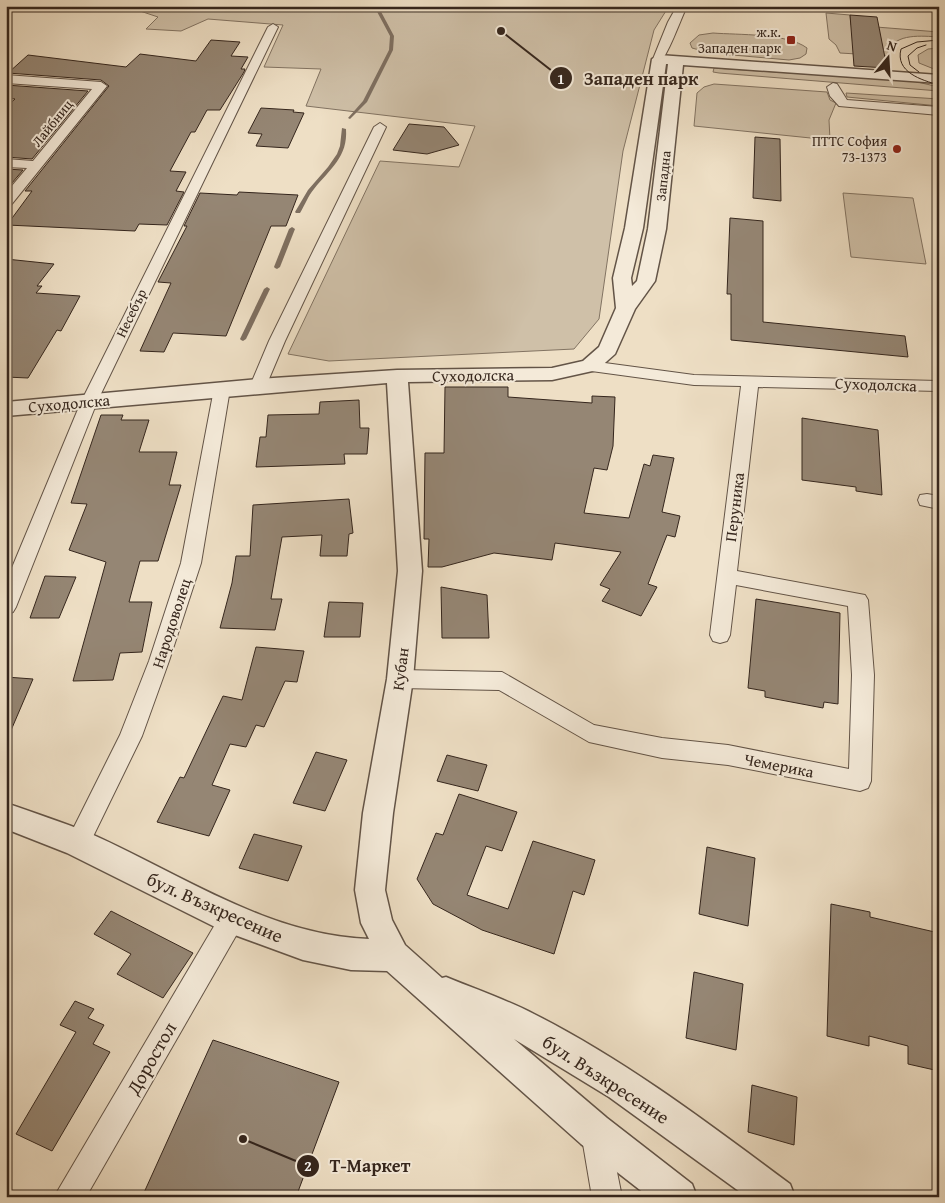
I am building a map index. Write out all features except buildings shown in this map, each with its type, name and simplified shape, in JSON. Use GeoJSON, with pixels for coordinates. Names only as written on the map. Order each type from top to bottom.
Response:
{"type":"FeatureCollection","features":[{"type":"Feature","properties":{"kind":"street","name":"Западна"},"geometry":{"type":"LineString","coordinates":[[626,308],[622,278],[634,228],[658,67],[673,22],[682,6]]}},
{"type":"Feature","properties":{"kind":"street","name":"Несебър"},"geometry":{"type":"LineString","coordinates":[[6,607],[89,402],[273,27]]}},
{"type":"Feature","properties":{"kind":"street","name":"Западна"},"geometry":{"type":"LineString","coordinates":[[590,366],[608,350],[626,308],[646,281],[655,238],[675,68],[675,52],[668,39]]}},
{"type":"Feature","properties":{"kind":"street"},"geometry":{"type":"LineString","coordinates":[[658,67],[939,79]]}},
{"type":"Feature","properties":{"kind":"street"},"geometry":{"type":"LineString","coordinates":[[675,68],[692,77]]}},
{"type":"Feature","properties":{"kind":"street","name":"Лайбниц"},"geometry":{"type":"LineString","coordinates":[[6,79],[101,86],[6,202]]}},
{"type":"Feature","properties":{"kind":"street"},"geometry":{"type":"LineString","coordinates":[[816,86],[853,88]]}},
{"type":"Feature","properties":{"kind":"street"},"geometry":{"type":"LineString","coordinates":[[833,87],[836,96],[844,103],[939,112]]}},
{"type":"Feature","properties":{"kind":"street"},"geometry":{"type":"LineString","coordinates":[[258,386],[277,341],[380,127]]}},
{"type":"Feature","properties":{"kind":"street"},"geometry":{"type":"LineString","coordinates":[[6,163],[36,165]]}},
{"type":"Feature","properties":{"kind":"street","name":"Суходолска"},"geometry":{"type":"LineString","coordinates":[[6,409],[222,389],[397,376],[552,374],[590,366],[694,380],[939,386]]}},
{"type":"Feature","properties":{"kind":"street","name":"Кубан"},"geometry":{"type":"LineString","coordinates":[[394,956],[377,923],[370,890],[378,813],[400,679],[410,570],[397,376]]}},
{"type":"Feature","properties":{"kind":"street","name":"Перуника"},"geometry":{"type":"LineString","coordinates":[[720,635],[750,380]]}},
{"type":"Feature","properties":{"kind":"street","name":"Народоволец"},"geometry":{"type":"LineString","coordinates":[[78,843],[131,736],[159,661],[191,563],[222,389]]}},
{"type":"Feature","properties":{"kind":"street","name":"Чемерика"},"geometry":{"type":"LineString","coordinates":[[400,679],[502,681],[589,733],[662,748],[728,755],[860,781],[863,675],[858,600],[726,576]]}},
{"type":"Feature","properties":{"kind":"street","name":"бул. Възкресение"},"geometry":{"type":"LineString","coordinates":[[6,816],[78,843],[232,919],[303,945],[351,954],[394,956],[594,1131],[680,1197]]}},
{"type":"Feature","properties":{"kind":"street","name":"Доростол"},"geometry":{"type":"LineString","coordinates":[[69,1197],[232,919]]}},
{"type":"Feature","properties":{"kind":"street","name":"бул. Възкресение"},"geometry":{"type":"LineString","coordinates":[[423,983],[522,1025],[610,1078],[712,1148],[777,1197]]}},
{"type":"Feature","properties":{"kind":"street"},"geometry":{"type":"LineString","coordinates":[[594,1131],[607,1197]]}},
{"type":"Feature","properties":{"kind":"shaded area"},"geometry":{"type":"Polygon","coordinates":[[[125,6],[669,6],[654,30],[623,151],[599,319],[574,349],[329,361],[288,354],[380,161],[459,167],[475,126],[306,106],[321,69],[264,67],[283,25],[208,19],[181,31],[146,29],[158,17],[125,6]]]}},
{"type":"Feature","properties":{"kind":"shaded area"},"geometry":{"type":"Polygon","coordinates":[[[826,13],[850,15],[851,25],[939,32],[939,37],[918,36],[903,38],[892,45],[888,51],[890,56],[840,53],[836,45],[829,39],[826,13]]]}},
{"type":"Feature","properties":{"kind":"shaded area"},"geometry":{"type":"Polygon","coordinates":[[[713,33],[775,37],[798,43],[807,48],[806,54],[800,58],[789,60],[710,53],[692,48],[690,43],[699,35],[713,33]]]}},
{"type":"Feature","properties":{"kind":"shaded area"},"geometry":{"type":"Polygon","coordinates":[[[939,48],[939,71],[919,63],[918,55],[928,49],[939,48]]]}},
{"type":"Feature","properties":{"kind":"shaded area"},"geometry":{"type":"Polygon","coordinates":[[[714,68],[913,81],[939,87],[939,91],[719,73],[713,72],[714,68]]]}},
{"type":"Feature","properties":{"kind":"shaded area"},"geometry":{"type":"Polygon","coordinates":[[[714,84],[827,92],[830,100],[836,103],[829,120],[830,140],[694,126],[697,93],[704,87],[714,84]]]}},
{"type":"Feature","properties":{"kind":"shaded area"},"geometry":{"type":"Polygon","coordinates":[[[846,93],[939,99],[939,106],[847,97],[846,93]]]}},
{"type":"Feature","properties":{"kind":"shaded area"},"geometry":{"type":"Polygon","coordinates":[[[843,193],[913,198],[926,264],[851,257],[843,193]]]}},
{"type":"Feature","properties":{"kind":"waterway"},"geometry":{"type":"LineString","coordinates":[[350,118],[365,102],[391,50],[392,36],[376,6]]}},
{"type":"Feature","properties":{"kind":"waterway"},"geometry":{"type":"LineString","coordinates":[[298,212],[310,191],[340,154],[343,146],[344,129]]}},
{"type":"Feature","properties":{"kind":"waterway"},"geometry":{"type":"LineString","coordinates":[[277,267],[292,229]]}},
{"type":"Feature","properties":{"kind":"waterway"},"geometry":{"type":"LineString","coordinates":[[243,339],[267,289]]}},
{"type":"Feature","properties":{"kind":"tram line"},"geometry":{"type":"LineString","coordinates":[[939,40],[917,42],[901,49],[900,57],[902,64],[911,74],[939,85]]}},
{"type":"Feature","properties":{"kind":"tram line"},"geometry":{"type":"LineString","coordinates":[[919,72],[910,65],[908,56],[917,48],[926,45]]}},
{"type":"Feature","properties":{"kind":"place","name":"Западен парк"},"geometry":{"type":"Point","coordinates":[501,31]}},
{"type":"Feature","properties":{"kind":"place","name":"ж.к. Западен парк"},"geometry":{"type":"Point","coordinates":[791,40]}},
{"type":"Feature","properties":{"kind":"place","name":"ПТТС София 73-1373"},"geometry":{"type":"Point","coordinates":[897,149]}},
{"type":"Feature","properties":{"kind":"place","name":"Т-Маркет"},"geometry":{"type":"Point","coordinates":[243,1139]}}]}
